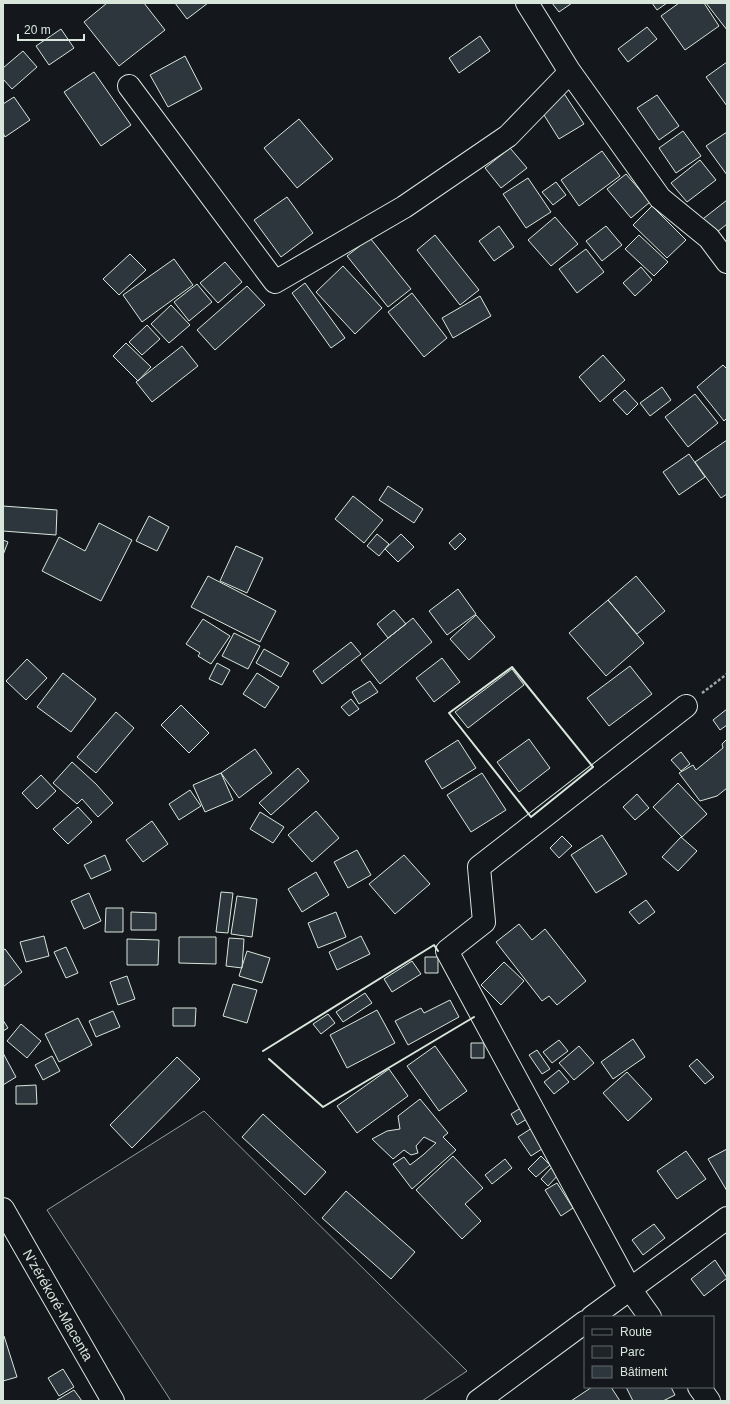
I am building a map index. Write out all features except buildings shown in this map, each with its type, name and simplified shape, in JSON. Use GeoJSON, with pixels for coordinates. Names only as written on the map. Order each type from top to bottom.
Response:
{"type":"FeatureCollection","features":[{"type":"Feature","properties":{"kind":"main road"},"geometry":{"type":"LineString","coordinates":[[527,3],[570,72],[660,198],[709,238],[726,257]]}},
{"type":"Feature","properties":{"kind":"main road"},"geometry":{"type":"LineString","coordinates":[[129,86],[275,282],[404,207],[508,136],[570,72]]}},
{"type":"Feature","properties":{"kind":"main road"},"geometry":{"type":"LineString","coordinates":[[649,1316],[630,1289],[447,951],[484,922],[479,867],[686,706]]}},
{"type":"Feature","properties":{"kind":"main road","name":"N'zérékoré-Macenta"},"geometry":{"type":"LineString","coordinates":[[3,1209],[110,1400]]}},
{"type":"Feature","properties":{"kind":"main road"},"geometry":{"type":"LineString","coordinates":[[593,1316],[727,1218]]}},
{"type":"Feature","properties":{"kind":"main road"},"geometry":{"type":"LineString","coordinates":[[478,1401],[584,1323]]}},
{"type":"Feature","properties":{"kind":"main road"},"geometry":{"type":"LineString","coordinates":[[700,1388],[709,1401]]}},
{"type":"Feature","properties":{"kind":"path"},"geometry":{"type":"LineString","coordinates":[[686,706],[727,674]]}},
{"type":"Feature","properties":{"kind":"green space"},"geometry":{"type":"Polygon","coordinates":[[[204,1111],[467,1371],[422,1401],[171,1401],[47,1210],[204,1111]]]}},
{"type":"Feature","properties":{"kind":"wall"},"geometry":{"type":"LineString","coordinates":[[512,667],[593,767],[531,817],[449,713],[512,667]]}},
{"type":"Feature","properties":{"kind":"wall"},"geometry":{"type":"LineString","coordinates":[[263,1051],[434,945],[438,951]]}},
{"type":"Feature","properties":{"kind":"wall"},"geometry":{"type":"LineString","coordinates":[[269,1059],[323,1107],[474,1017]]}}]}
